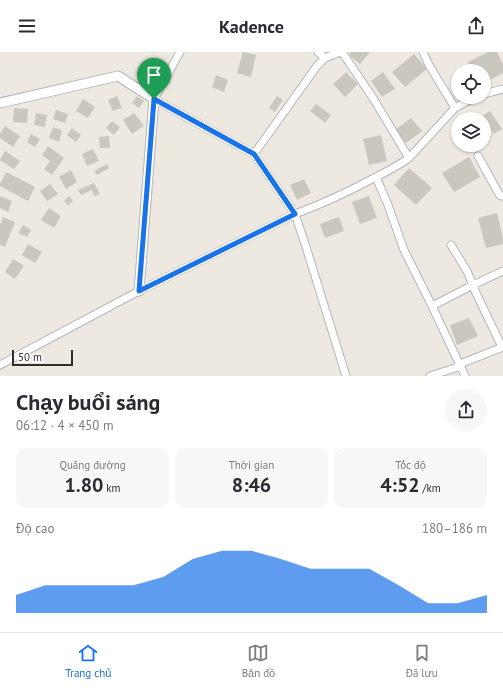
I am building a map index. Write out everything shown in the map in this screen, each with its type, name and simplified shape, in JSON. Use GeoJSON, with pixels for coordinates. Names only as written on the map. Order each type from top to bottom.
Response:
{"type":"FeatureCollection","features":[{"type":"Feature","properties":{"kind":"street"},"geometry":{"type":"LineString","coordinates":[[139,291],[154,99],[180,52]]}},
{"type":"Feature","properties":{"kind":"street"},"geometry":{"type":"LineString","coordinates":[[318,52],[325,58]]}},
{"type":"Feature","properties":{"kind":"street"},"geometry":{"type":"LineString","coordinates":[[254,154],[317,66],[325,58],[341,52],[373,98],[409,158]]}},
{"type":"Feature","properties":{"kind":"street"},"geometry":{"type":"LineString","coordinates":[[423,52],[429,65],[451,99],[455,108]]}},
{"type":"Feature","properties":{"kind":"street"},"geometry":{"type":"LineString","coordinates":[[0,103],[118,76],[154,99],[254,154],[295,214],[346,376]]}},
{"type":"Feature","properties":{"kind":"street"},"geometry":{"type":"LineString","coordinates":[[491,92],[503,89]]}},
{"type":"Feature","properties":{"kind":"street"},"geometry":{"type":"LineString","coordinates":[[0,364],[139,291],[295,214],[386,173],[409,158],[455,108],[463,104]]}},
{"type":"Feature","properties":{"kind":"street"},"geometry":{"type":"LineString","coordinates":[[478,156],[499,194],[503,196]]}},
{"type":"Feature","properties":{"kind":"street"},"geometry":{"type":"LineString","coordinates":[[376,177],[404,250],[465,376]]}},
{"type":"Feature","properties":{"kind":"street"},"geometry":{"type":"LineString","coordinates":[[430,376],[502,347],[463,263],[451,245]]}},
{"type":"Feature","properties":{"kind":"street"},"geometry":{"type":"LineString","coordinates":[[432,306],[472,284],[503,271]]}},
{"type":"Feature","properties":{"kind":"building"},"geometry":{"type":"Polygon","coordinates":[[[243,52],[256,55],[251,77],[237,73],[243,52]]]}},
{"type":"Feature","properties":{"kind":"building"},"geometry":{"type":"Polygon","coordinates":[[[351,52],[370,52],[360,64],[349,55],[351,52]]]}},
{"type":"Feature","properties":{"kind":"building"},"geometry":{"type":"Polygon","coordinates":[[[488,52],[497,52],[503,64],[503,73],[491,79],[491,64],[469,64],[468,62],[488,52]]]}},
{"type":"Feature","properties":{"kind":"building"},"geometry":{"type":"Polygon","coordinates":[[[414,54],[427,69],[405,87],[392,72],[414,54]]]}},
{"type":"Feature","properties":{"kind":"building"},"geometry":{"type":"Polygon","coordinates":[[[346,72],[358,84],[345,97],[333,84],[346,72]]]}},
{"type":"Feature","properties":{"kind":"building"},"geometry":{"type":"Polygon","coordinates":[[[383,72],[395,89],[382,97],[371,81],[383,72]]]}},
{"type":"Feature","properties":{"kind":"building"},"geometry":{"type":"Polygon","coordinates":[[[216,75],[228,80],[224,92],[212,87],[216,75]]]}},
{"type":"Feature","properties":{"kind":"building"},"geometry":{"type":"Polygon","coordinates":[[[117,96],[122,108],[113,111],[108,100],[117,96]]]}},
{"type":"Feature","properties":{"kind":"building"},"geometry":{"type":"Polygon","coordinates":[[[137,96],[144,101],[139,108],[132,103],[137,96]]]}},
{"type":"Feature","properties":{"kind":"building"},"geometry":{"type":"Polygon","coordinates":[[[277,96],[283,100],[275,112],[269,108],[277,96]]]}},
{"type":"Feature","properties":{"kind":"building"},"geometry":{"type":"Polygon","coordinates":[[[83,99],[95,107],[88,118],[76,111],[83,99]]]}},
{"type":"Feature","properties":{"kind":"building"},"geometry":{"type":"Polygon","coordinates":[[[316,104],[331,115],[325,123],[310,111],[316,104]]]}},
{"type":"Feature","properties":{"kind":"building"},"geometry":{"type":"Polygon","coordinates":[[[14,108],[28,109],[27,123],[13,122],[14,108]]]}},
{"type":"Feature","properties":{"kind":"building"},"geometry":{"type":"Polygon","coordinates":[[[56,110],[68,114],[65,123],[53,119],[56,110]]]}},
{"type":"Feature","properties":{"kind":"building"},"geometry":{"type":"Polygon","coordinates":[[[491,112],[502,129],[494,134],[491,130],[491,112]]]}},
{"type":"Feature","properties":{"kind":"building"},"geometry":{"type":"Polygon","coordinates":[[[36,113],[47,115],[45,127],[34,125],[36,113]]]}},
{"type":"Feature","properties":{"kind":"building"},"geometry":{"type":"Polygon","coordinates":[[[134,113],[144,126],[132,134],[123,120],[134,113]]]}},
{"type":"Feature","properties":{"kind":"building"},"geometry":{"type":"Polygon","coordinates":[[[411,118],[422,131],[406,143],[395,130],[411,118]]]}},
{"type":"Feature","properties":{"kind":"building"},"geometry":{"type":"Polygon","coordinates":[[[112,121],[120,127],[114,135],[106,128],[112,121]]]}},
{"type":"Feature","properties":{"kind":"building"},"geometry":{"type":"Polygon","coordinates":[[[5,126],[20,136],[13,147],[0,138],[0,134],[5,126]]]}},
{"type":"Feature","properties":{"kind":"building"},"geometry":{"type":"Polygon","coordinates":[[[53,127],[62,130],[59,142],[49,138],[53,127]]]}},
{"type":"Feature","properties":{"kind":"building"},"geometry":{"type":"Polygon","coordinates":[[[72,128],[81,135],[76,142],[67,135],[72,128]]]}},
{"type":"Feature","properties":{"kind":"building"},"geometry":{"type":"Polygon","coordinates":[[[31,134],[40,139],[35,147],[27,142],[31,134]]]}},
{"type":"Feature","properties":{"kind":"building"},"geometry":{"type":"Polygon","coordinates":[[[381,135],[387,161],[369,165],[363,139],[381,135]]]}},
{"type":"Feature","properties":{"kind":"building"},"geometry":{"type":"Polygon","coordinates":[[[109,136],[110,148],[100,148],[99,137],[109,136]]]}},
{"type":"Feature","properties":{"kind":"building"},"geometry":{"type":"Polygon","coordinates":[[[48,146],[64,158],[52,175],[44,169],[50,161],[42,155],[48,146]]]}},
{"type":"Feature","properties":{"kind":"building"},"geometry":{"type":"Polygon","coordinates":[[[93,149],[99,161],[87,166],[82,154],[93,149]]]}},
{"type":"Feature","properties":{"kind":"building"},"geometry":{"type":"Polygon","coordinates":[[[5,151],[20,161],[14,169],[0,160],[5,151]]]}},
{"type":"Feature","properties":{"kind":"building"},"geometry":{"type":"Polygon","coordinates":[[[469,157],[480,177],[454,192],[442,173],[469,157]]]}},
{"type":"Feature","properties":{"kind":"building"},"geometry":{"type":"Polygon","coordinates":[[[107,164],[109,168],[97,175],[94,171],[107,164]]]}},
{"type":"Feature","properties":{"kind":"building"},"geometry":{"type":"Polygon","coordinates":[[[409,168],[432,188],[416,205],[394,185],[409,168]]]}},
{"type":"Feature","properties":{"kind":"building"},"geometry":{"type":"Polygon","coordinates":[[[71,170],[77,182],[66,189],[59,177],[71,170]]]}},
{"type":"Feature","properties":{"kind":"building"},"geometry":{"type":"Polygon","coordinates":[[[6,172],[35,187],[28,201],[0,186],[6,172]]]}},
{"type":"Feature","properties":{"kind":"building"},"geometry":{"type":"Polygon","coordinates":[[[304,179],[311,193],[297,200],[290,185],[304,179]]]}},
{"type":"Feature","properties":{"kind":"building"},"geometry":{"type":"Polygon","coordinates":[[[94,183],[100,194],[94,196],[92,190],[81,195],[78,190],[94,183]]]}},
{"type":"Feature","properties":{"kind":"building"},"geometry":{"type":"Polygon","coordinates":[[[50,184],[58,194],[47,201],[40,191],[50,184]]]}},
{"type":"Feature","properties":{"kind":"building"},"geometry":{"type":"Polygon","coordinates":[[[0,196],[12,201],[8,212],[0,208],[0,196]]]}},
{"type":"Feature","properties":{"kind":"building"},"geometry":{"type":"Polygon","coordinates":[[[69,196],[73,201],[68,205],[64,201],[69,196]]]}},
{"type":"Feature","properties":{"kind":"building"},"geometry":{"type":"Polygon","coordinates":[[[369,196],[377,218],[360,224],[352,202],[369,196]]]}},
{"type":"Feature","properties":{"kind":"building"},"geometry":{"type":"Polygon","coordinates":[[[49,208],[61,216],[54,228],[41,220],[49,208]]]}},
{"type":"Feature","properties":{"kind":"building"},"geometry":{"type":"Polygon","coordinates":[[[497,213],[503,244],[486,248],[478,218],[497,213]]]}},
{"type":"Feature","properties":{"kind":"building"},"geometry":{"type":"Polygon","coordinates":[[[3,217],[15,222],[5,247],[0,245],[0,225],[3,217]]]}},
{"type":"Feature","properties":{"kind":"building"},"geometry":{"type":"Polygon","coordinates":[[[339,217],[344,231],[325,238],[320,224],[339,217]]]}},
{"type":"Feature","properties":{"kind":"building"},"geometry":{"type":"Polygon","coordinates":[[[23,225],[31,230],[27,237],[18,233],[23,225]]]}},
{"type":"Feature","properties":{"kind":"building"},"geometry":{"type":"Polygon","coordinates":[[[28,244],[42,252],[35,263],[22,255],[28,244]]]}},
{"type":"Feature","properties":{"kind":"building"},"geometry":{"type":"Polygon","coordinates":[[[13,259],[24,266],[15,279],[5,272],[13,259]]]}},
{"type":"Feature","properties":{"kind":"building"},"geometry":{"type":"Polygon","coordinates":[[[469,318],[478,336],[457,345],[450,325],[469,318]]]}},
{"type":"Feature","properties":{"kind":"route"},"geometry":{"type":"LineString","coordinates":[[154,99],[254,154],[295,214],[139,291],[150,147],[154,99]]}}]}
